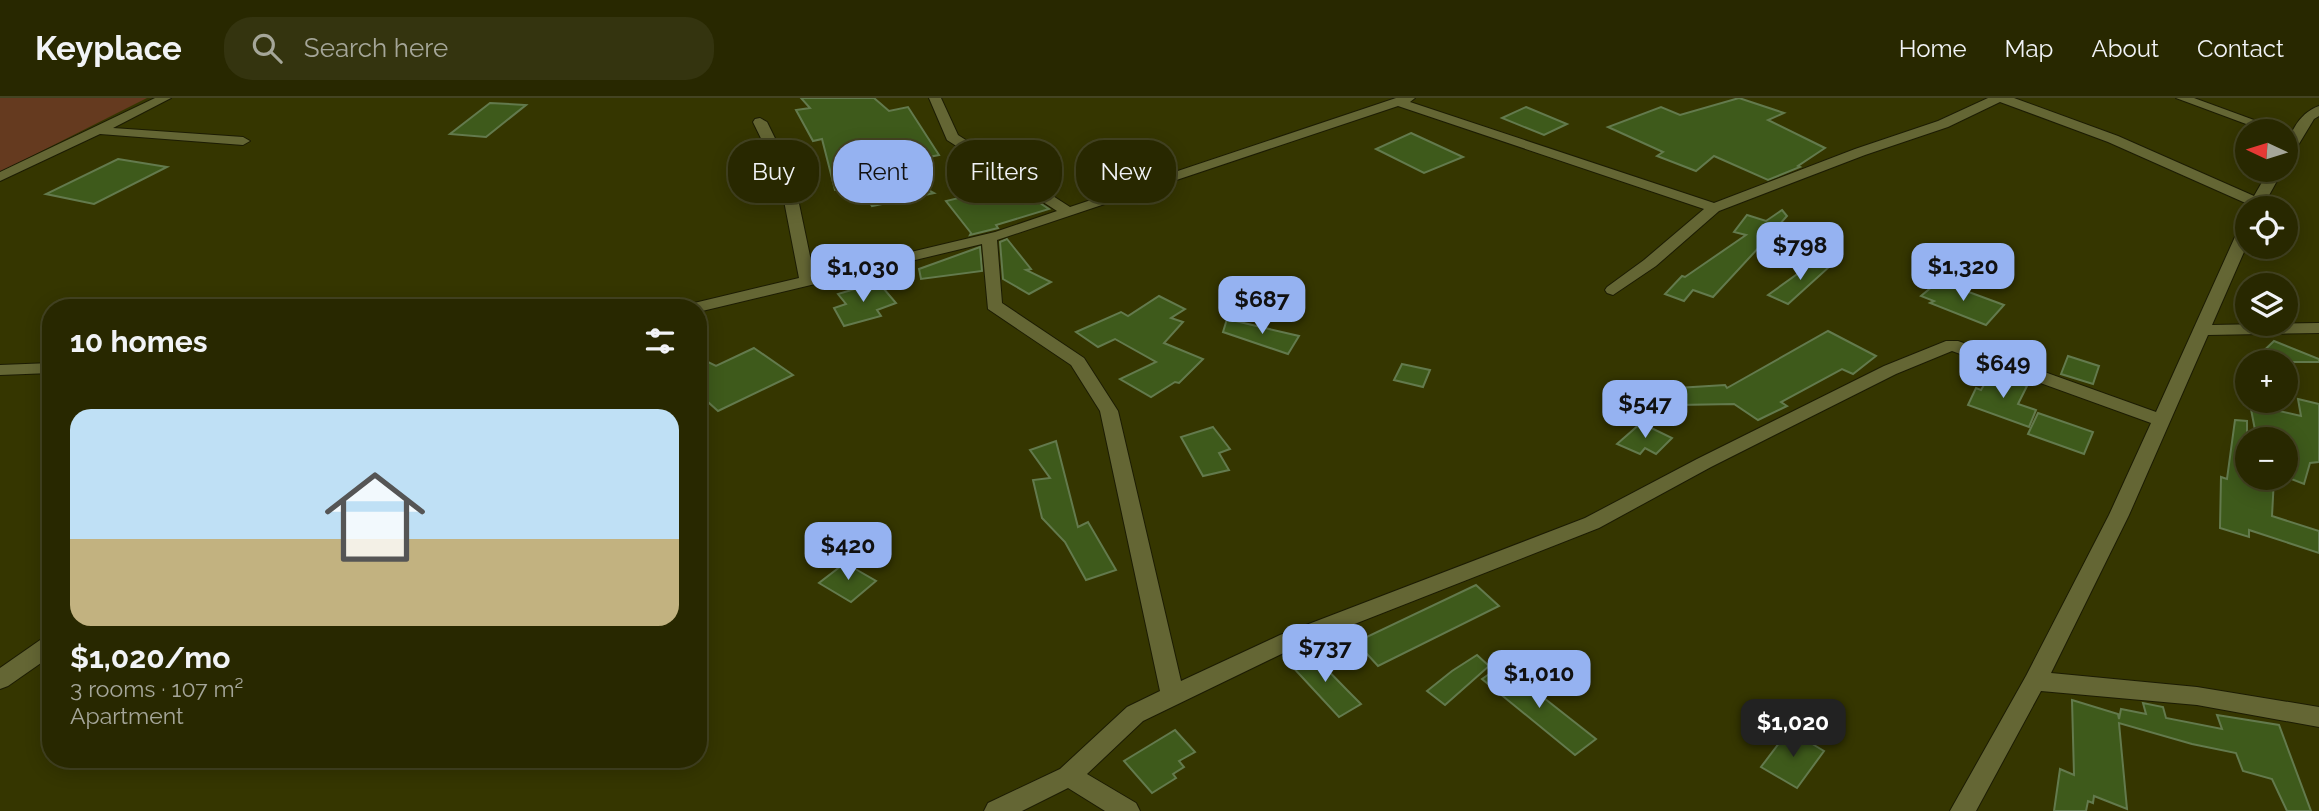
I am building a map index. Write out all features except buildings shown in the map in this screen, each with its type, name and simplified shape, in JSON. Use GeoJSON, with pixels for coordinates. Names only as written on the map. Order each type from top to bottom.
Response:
{"type":"FeatureCollection","features":[{"type":"Feature","properties":{"kind":"street"},"geometry":{"type":"LineString","coordinates":[[0,177],[166,98]]}},
{"type":"Feature","properties":{"kind":"street"},"geometry":{"type":"LineString","coordinates":[[935,98],[952,137],[1068,212]]}},
{"type":"Feature","properties":{"kind":"street"},"geometry":{"type":"LineString","coordinates":[[1613,290],[1650,263],[1714,208],[1860,152],[1943,124],[2001,98],[2113,139],[2236,196]]}},
{"type":"Feature","properties":{"kind":"street"},"geometry":{"type":"LineString","coordinates":[[2182,98],[2242,119]]}},
{"type":"Feature","properties":{"kind":"street"},"geometry":{"type":"LineString","coordinates":[[2314,98],[2319,100]]}},
{"type":"Feature","properties":{"kind":"street"},"geometry":{"type":"LineString","coordinates":[[707,305],[989,237],[1404,100],[1714,208]]}},
{"type":"Feature","properties":{"kind":"street"},"geometry":{"type":"LineString","coordinates":[[2298,128],[2319,110]]}},
{"type":"Feature","properties":{"kind":"street"},"geometry":{"type":"LineString","coordinates":[[760,122],[786,175],[808,282]]}},
{"type":"Feature","properties":{"kind":"street"},"geometry":{"type":"LineString","coordinates":[[98,131],[243,141]]}},
{"type":"Feature","properties":{"kind":"street"},"geometry":{"type":"LineString","coordinates":[[989,237],[994,305],[1077,362],[1109,411],[1172,696]]}},
{"type":"Feature","properties":{"kind":"street"},"geometry":{"type":"LineString","coordinates":[[1963,811],[2035,681],[2119,515],[2235,255]]}},
{"type":"Feature","properties":{"kind":"street"},"geometry":{"type":"LineString","coordinates":[[2202,330],[2319,328]]}},
{"type":"Feature","properties":{"kind":"street"},"geometry":{"type":"LineString","coordinates":[[997,811],[1069,776],[1135,713],[1288,641],[1592,523],[1704,463],[1890,370],[1952,345],[2161,421]]}},
{"type":"Feature","properties":{"kind":"street"},"geometry":{"type":"LineString","coordinates":[[0,370],[42,368]]}},
{"type":"Feature","properties":{"kind":"street"},"geometry":{"type":"LineString","coordinates":[[0,680],[42,650]]}},
{"type":"Feature","properties":{"kind":"street"},"geometry":{"type":"LineString","coordinates":[[2035,681],[2197,696],[2319,717]]}},
{"type":"Feature","properties":{"kind":"street"},"geometry":{"type":"LineString","coordinates":[[1069,776],[1128,811]]}},
{"type":"Feature","properties":{"kind":"shaded area"},"geometry":{"type":"Polygon","coordinates":[[[0,98],[147,98],[0,172],[0,98]]]}}]}
